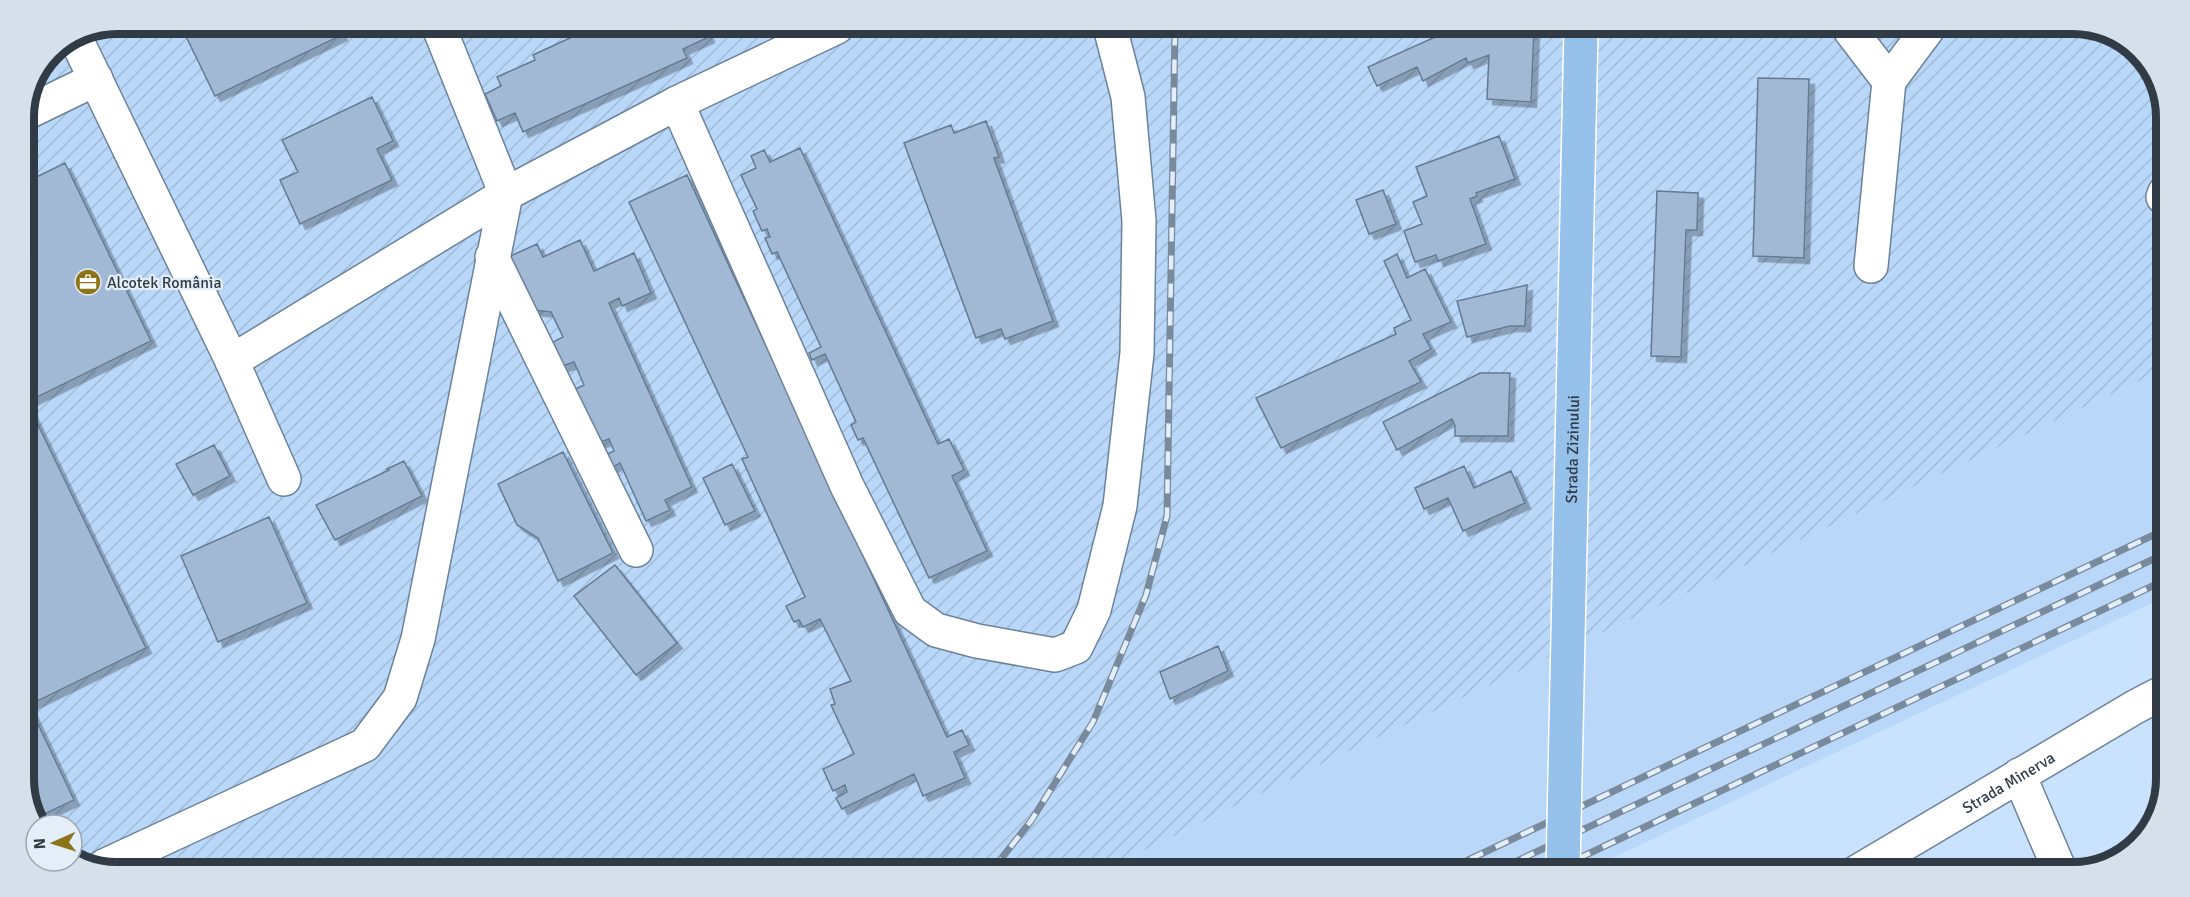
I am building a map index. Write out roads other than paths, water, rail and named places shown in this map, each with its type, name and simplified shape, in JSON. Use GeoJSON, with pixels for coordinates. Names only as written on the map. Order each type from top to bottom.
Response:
{"type":"FeatureCollection","features":[{"type":"Feature","properties":{"kind":"main road","name":"Strada Zizinului"},"geometry":{"type":"LineString","coordinates":[[1563,862],[1581,34]]}},
{"type":"Feature","properties":{"kind":"street"},"geometry":{"type":"LineString","coordinates":[[113,862],[365,745],[400,698],[418,639],[506,194],[442,34]]}},
{"type":"Feature","properties":{"kind":"street"},"geometry":{"type":"LineString","coordinates":[[232,361],[506,194],[677,103],[822,34]]}},
{"type":"Feature","properties":{"kind":"street"},"geometry":{"type":"LineString","coordinates":[[677,103],[847,486],[910,610],[936,630],[977,641],[1055,655],[1076,647],[1094,610],[1120,506],[1137,353],[1138,210],[1128,97],[1112,34]]}},
{"type":"Feature","properties":{"kind":"street"},"geometry":{"type":"LineString","coordinates":[[1853,34],[1889,81]]}},
{"type":"Feature","properties":{"kind":"street"},"geometry":{"type":"LineString","coordinates":[[1871,266],[1889,81],[1924,34]]}},
{"type":"Feature","properties":{"kind":"street"},"geometry":{"type":"LineString","coordinates":[[79,45],[232,361],[284,479]]}},
{"type":"Feature","properties":{"kind":"street"},"geometry":{"type":"LineString","coordinates":[[35,109],[96,80]]}},
{"type":"Feature","properties":{"kind":"street"},"geometry":{"type":"LineString","coordinates":[[492,257],[636,550]]}},
{"type":"Feature","properties":{"kind":"street","name":"Strada Minerva"},"geometry":{"type":"LineString","coordinates":[[1874,862],[2156,696]]}},
{"type":"Feature","properties":{"kind":"street"},"geometry":{"type":"LineString","coordinates":[[2019,775],[2056,862]]}},
{"type":"Feature","properties":{"kind":"railway"},"geometry":{"type":"LineString","coordinates":[[999,862],[1031,821],[1093,722],[1146,595],[1167,516],[1175,34]]}},
{"type":"Feature","properties":{"kind":"railway"},"geometry":{"type":"LineString","coordinates":[[1464,862],[2156,534]]}},
{"type":"Feature","properties":{"kind":"railway"},"geometry":{"type":"LineString","coordinates":[[1515,862],[2156,558]]}},
{"type":"Feature","properties":{"kind":"railway"},"geometry":{"type":"LineString","coordinates":[[1571,862],[2156,585]]}},
{"type":"Feature","properties":{"kind":"place","name":"Alcotek România"},"geometry":{"type":"Point","coordinates":[88,282]}}]}
